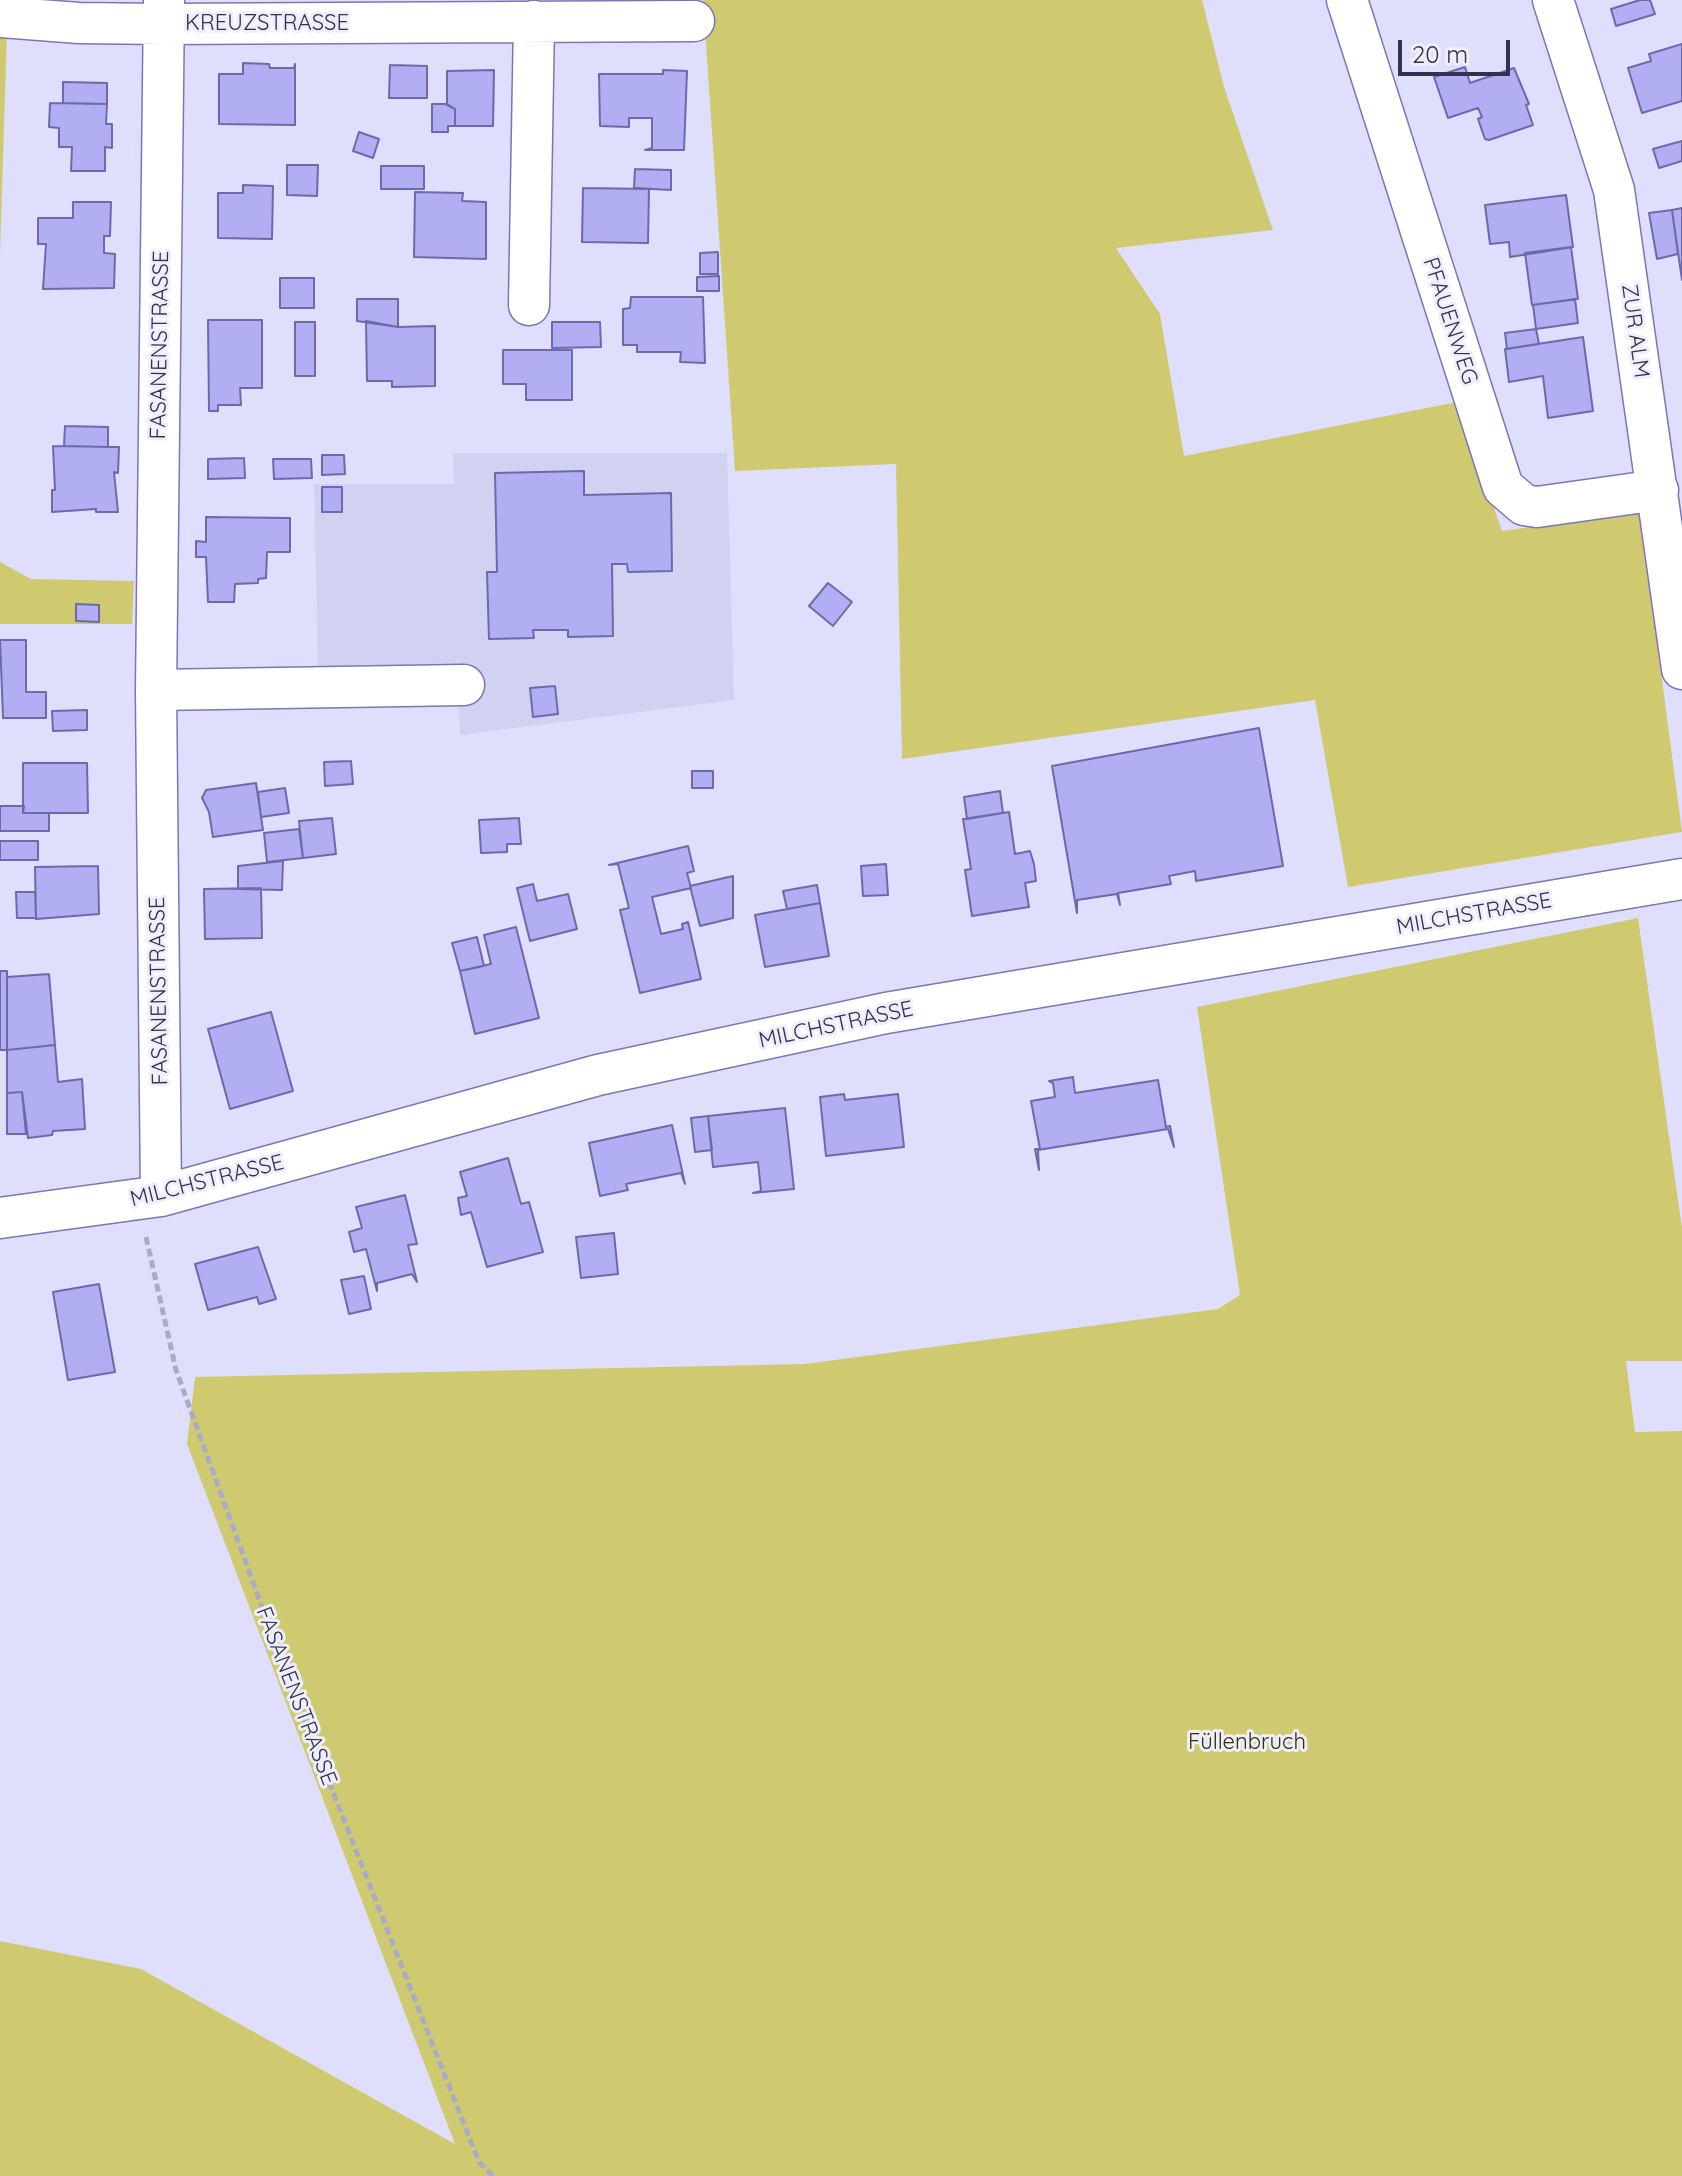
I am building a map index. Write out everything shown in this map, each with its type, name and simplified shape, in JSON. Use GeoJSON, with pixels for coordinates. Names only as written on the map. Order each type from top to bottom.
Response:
{"type":"FeatureCollection","features":[{"type":"Feature","properties":{"kind":"street","name":"PFAUENWEG"},"geometry":{"type":"LineString","coordinates":[[1347,0],[1503,487],[1524,505],[1537,507],[1658,490]]}},
{"type":"Feature","properties":{"kind":"street","name":"ZUR ALM"},"geometry":{"type":"LineString","coordinates":[[1553,0],[1614,190],[1682,669]]}},
{"type":"Feature","properties":{"kind":"street","name":"KREUZSTRASSE"},"geometry":{"type":"LineString","coordinates":[[0,17],[79,23],[163,12],[534,21],[694,21]]}},
{"type":"Feature","properties":{"kind":"street","name":"FASANENSTRASSE"},"geometry":{"type":"LineString","coordinates":[[150,1198],[163,12]]}},
{"type":"Feature","properties":{"kind":"street"},"geometry":{"type":"LineString","coordinates":[[529,305],[534,21]]}},
{"type":"Feature","properties":{"kind":"street"},"geometry":{"type":"LineString","coordinates":[[156,690],[464,685]]}},
{"type":"Feature","properties":{"kind":"street","name":"MILCHSTRASSE"},"geometry":{"type":"LineString","coordinates":[[0,1218],[150,1198],[598,1075],[886,1013],[1682,879]]}},
{"type":"Feature","properties":{"kind":"path","name":"FASANENSTRASSE"},"geometry":{"type":"LineString","coordinates":[[150,1198],[176,1370],[286,1673],[479,2162],[493,2176]]}},
{"type":"Feature","properties":{"kind":"shaded area"},"geometry":{"type":"Polygon","coordinates":[[[453,453],[727,453],[734,700],[460,735],[457,666],[318,669],[314,484],[454,484],[453,453]]]}},
{"type":"Feature","properties":{"kind":"green space"},"geometry":{"type":"Polygon","coordinates":[[[703,0],[1202,0],[1224,87],[1273,230],[1116,248],[1160,314],[1184,456],[1457,402],[1502,531],[1640,512],[1682,832],[1348,887],[1315,700],[902,759],[896,464],[735,471],[703,0]]]}},
{"type":"Feature","properties":{"kind":"green space"},"geometry":{"type":"Polygon","coordinates":[[[7,32],[0,255],[0,33],[7,32]]]}},
{"type":"Feature","properties":{"kind":"green space"},"geometry":{"type":"Polygon","coordinates":[[[0,562],[31,579],[134,581],[132,624],[0,624],[0,562]]]}},
{"type":"Feature","properties":{"kind":"green space","name":"Füllenbruch"},"geometry":{"type":"Polygon","coordinates":[[[1638,918],[1682,1228],[1682,1361],[1626,1361],[1635,1432],[1682,1431],[1682,2176],[0,2176],[0,1941],[141,1969],[455,2144],[187,1444],[195,1377],[805,1364],[1218,1309],[1240,1295],[1197,1007],[1638,918]]]}},
{"type":"Feature","properties":{"kind":"building"},"geometry":{"type":"Polygon","coordinates":[[[1650,0],[1655,14],[1616,26],[1611,9],[1650,0]]]}},
{"type":"Feature","properties":{"kind":"building"},"geometry":{"type":"Polygon","coordinates":[[[1682,44],[1682,101],[1642,113],[1628,68],[1651,61],[1649,54],[1682,44]]]}},
{"type":"Feature","properties":{"kind":"building"},"geometry":{"type":"Polygon","coordinates":[[[243,63],[269,64],[270,68],[294,68],[295,64],[295,125],[219,124],[219,74],[243,74],[243,63]]]}},
{"type":"Feature","properties":{"kind":"building"},"geometry":{"type":"Polygon","coordinates":[[[390,65],[427,66],[427,98],[389,98],[390,65]]]}},
{"type":"Feature","properties":{"kind":"building"},"geometry":{"type":"Polygon","coordinates":[[[1465,67],[1470,83],[1514,68],[1529,104],[1526,105],[1533,125],[1489,140],[1485,139],[1478,119],[1482,117],[1478,108],[1448,118],[1434,77],[1465,67]]]}},
{"type":"Feature","properties":{"kind":"building"},"geometry":{"type":"Polygon","coordinates":[[[494,70],[493,126],[455,126],[455,109],[447,105],[447,71],[494,70]]]}},
{"type":"Feature","properties":{"kind":"building"},"geometry":{"type":"Polygon","coordinates":[[[663,70],[687,71],[684,150],[645,150],[652,148],[652,118],[629,118],[629,127],[600,126],[599,74],[663,74],[663,70]]]}},
{"type":"Feature","properties":{"kind":"building"},"geometry":{"type":"Polygon","coordinates":[[[63,82],[107,83],[107,104],[63,103],[63,82]]]}},
{"type":"Feature","properties":{"kind":"building"},"geometry":{"type":"Polygon","coordinates":[[[50,103],[107,104],[106,124],[112,124],[112,148],[105,147],[105,171],[71,171],[72,147],[59,147],[59,128],[49,127],[50,103]]]}},
{"type":"Feature","properties":{"kind":"building"},"geometry":{"type":"Polygon","coordinates":[[[432,104],[447,104],[455,109],[455,126],[448,126],[448,132],[432,132],[432,104]]]}},
{"type":"Feature","properties":{"kind":"building"},"geometry":{"type":"Polygon","coordinates":[[[359,132],[379,139],[373,158],[353,151],[359,132]]]}},
{"type":"Feature","properties":{"kind":"building"},"geometry":{"type":"Polygon","coordinates":[[[1682,141],[1682,161],[1659,168],[1653,149],[1682,141]]]}},
{"type":"Feature","properties":{"kind":"building"},"geometry":{"type":"Polygon","coordinates":[[[287,165],[318,165],[317,196],[287,195],[287,165]]]}},
{"type":"Feature","properties":{"kind":"building"},"geometry":{"type":"Polygon","coordinates":[[[381,166],[424,166],[424,189],[381,189],[381,166]]]}},
{"type":"Feature","properties":{"kind":"building"},"geometry":{"type":"Polygon","coordinates":[[[635,169],[671,170],[671,190],[634,188],[635,169]]]}},
{"type":"Feature","properties":{"kind":"building"},"geometry":{"type":"Polygon","coordinates":[[[243,185],[273,186],[272,239],[218,238],[218,193],[243,193],[243,185]]]}},
{"type":"Feature","properties":{"kind":"building"},"geometry":{"type":"Polygon","coordinates":[[[583,188],[649,189],[648,243],[582,242],[583,188]]]}},
{"type":"Feature","properties":{"kind":"building"},"geometry":{"type":"Polygon","coordinates":[[[415,192],[463,193],[462,201],[486,202],[486,259],[414,257],[415,192]]]}},
{"type":"Feature","properties":{"kind":"building"},"geometry":{"type":"Polygon","coordinates":[[[1566,195],[1573,247],[1510,257],[1509,242],[1490,244],[1485,205],[1566,195]]]}},
{"type":"Feature","properties":{"kind":"building"},"geometry":{"type":"Polygon","coordinates":[[[73,202],[111,202],[110,236],[104,236],[104,253],[115,254],[114,288],[43,289],[46,244],[38,244],[38,218],[73,218],[73,202]]]}},
{"type":"Feature","properties":{"kind":"building"},"geometry":{"type":"Polygon","coordinates":[[[1682,208],[1682,280],[1672,210],[1682,208]]]}},
{"type":"Feature","properties":{"kind":"building"},"geometry":{"type":"Polygon","coordinates":[[[1672,210],[1678,254],[1657,259],[1649,213],[1672,210]]]}},
{"type":"Feature","properties":{"kind":"building"},"geometry":{"type":"Polygon","coordinates":[[[1571,247],[1578,299],[1532,305],[1525,253],[1571,247]]]}},
{"type":"Feature","properties":{"kind":"building"},"geometry":{"type":"Polygon","coordinates":[[[718,252],[718,274],[700,274],[700,253],[718,252]]]}},
{"type":"Feature","properties":{"kind":"building"},"geometry":{"type":"Polygon","coordinates":[[[719,276],[719,291],[697,291],[697,277],[719,276]]]}},
{"type":"Feature","properties":{"kind":"building"},"geometry":{"type":"Polygon","coordinates":[[[280,278],[314,278],[314,308],[280,308],[280,278]]]}},
{"type":"Feature","properties":{"kind":"building"},"geometry":{"type":"Polygon","coordinates":[[[631,297],[703,297],[705,363],[680,362],[681,352],[637,352],[637,345],[623,345],[623,309],[630,308],[631,297]]]}},
{"type":"Feature","properties":{"kind":"building"},"geometry":{"type":"Polygon","coordinates":[[[357,299],[398,299],[398,327],[357,321],[357,299]]]}},
{"type":"Feature","properties":{"kind":"building"},"geometry":{"type":"Polygon","coordinates":[[[1575,299],[1578,323],[1536,329],[1533,305],[1575,299]]]}},
{"type":"Feature","properties":{"kind":"building"},"geometry":{"type":"Polygon","coordinates":[[[208,320],[262,320],[262,388],[240,388],[241,405],[218,405],[218,411],[209,411],[208,320]]]}},
{"type":"Feature","properties":{"kind":"building"},"geometry":{"type":"Polygon","coordinates":[[[366,321],[398,327],[435,326],[435,386],[392,387],[392,381],[367,381],[366,321]]]}},
{"type":"Feature","properties":{"kind":"building"},"geometry":{"type":"Polygon","coordinates":[[[295,322],[315,322],[315,376],[295,376],[295,322]]]}},
{"type":"Feature","properties":{"kind":"building"},"geometry":{"type":"Polygon","coordinates":[[[552,322],[600,322],[601,347],[552,348],[552,322]]]}},
{"type":"Feature","properties":{"kind":"building"},"geometry":{"type":"Polygon","coordinates":[[[1536,329],[1539,344],[1507,349],[1505,333],[1536,329]]]}},
{"type":"Feature","properties":{"kind":"building"},"geometry":{"type":"Polygon","coordinates":[[[1583,337],[1593,411],[1548,418],[1543,376],[1509,382],[1505,349],[1583,337]]]}},
{"type":"Feature","properties":{"kind":"building"},"geometry":{"type":"Polygon","coordinates":[[[503,350],[572,350],[572,400],[526,400],[526,384],[503,384],[503,350]]]}},
{"type":"Feature","properties":{"kind":"building"},"geometry":{"type":"Polygon","coordinates":[[[65,426],[108,427],[108,447],[64,446],[65,426]]]}},
{"type":"Feature","properties":{"kind":"building"},"geometry":{"type":"Polygon","coordinates":[[[53,446],[119,447],[118,473],[114,472],[118,512],[96,512],[96,509],[52,512],[52,490],[55,490],[53,446]]]}},
{"type":"Feature","properties":{"kind":"building"},"geometry":{"type":"Polygon","coordinates":[[[322,455],[344,455],[345,474],[322,475],[322,455]]]}},
{"type":"Feature","properties":{"kind":"building"},"geometry":{"type":"Polygon","coordinates":[[[244,458],[245,478],[208,479],[208,459],[244,458]]]}},
{"type":"Feature","properties":{"kind":"building"},"geometry":{"type":"Polygon","coordinates":[[[273,459],[311,459],[312,478],[274,479],[273,459]]]}},
{"type":"Feature","properties":{"kind":"building"},"geometry":{"type":"Polygon","coordinates":[[[584,471],[584,495],[671,493],[672,571],[628,572],[627,564],[612,564],[613,636],[568,637],[568,630],[533,630],[534,638],[489,639],[487,572],[497,572],[495,473],[584,471]]]}},
{"type":"Feature","properties":{"kind":"building"},"geometry":{"type":"Polygon","coordinates":[[[322,487],[342,487],[342,512],[322,512],[322,487]]]}},
{"type":"Feature","properties":{"kind":"building"},"geometry":{"type":"Polygon","coordinates":[[[206,517],[290,518],[290,552],[267,552],[266,578],[258,579],[258,583],[235,584],[234,602],[208,602],[206,557],[196,557],[196,541],[206,542],[206,517]]]}},
{"type":"Feature","properties":{"kind":"building"},"geometry":{"type":"Polygon","coordinates":[[[828,583],[852,602],[833,626],[809,606],[828,583]]]}},
{"type":"Feature","properties":{"kind":"building"},"geometry":{"type":"Polygon","coordinates":[[[76,604],[99,605],[99,622],[76,621],[76,604]]]}},
{"type":"Feature","properties":{"kind":"building"},"geometry":{"type":"Polygon","coordinates":[[[0,640],[26,640],[26,692],[46,692],[46,718],[3,718],[0,640]]]}},
{"type":"Feature","properties":{"kind":"building"},"geometry":{"type":"Polygon","coordinates":[[[555,686],[558,714],[533,717],[530,688],[555,686]]]}},
{"type":"Feature","properties":{"kind":"building"},"geometry":{"type":"Polygon","coordinates":[[[87,710],[87,730],[53,731],[52,711],[87,710]]]}},
{"type":"Feature","properties":{"kind":"building"},"geometry":{"type":"Polygon","coordinates":[[[1259,728],[1283,866],[1196,881],[1195,871],[1169,876],[1171,884],[1118,893],[1120,905],[1117,894],[1077,900],[1077,913],[1052,766],[1259,728]]]}},
{"type":"Feature","properties":{"kind":"building"},"geometry":{"type":"Polygon","coordinates":[[[351,761],[353,784],[325,786],[324,762],[351,761]]]}},
{"type":"Feature","properties":{"kind":"building"},"geometry":{"type":"Polygon","coordinates":[[[23,763],[87,763],[88,813],[23,813],[23,763]]]}},
{"type":"Feature","properties":{"kind":"building"},"geometry":{"type":"Polygon","coordinates":[[[692,771],[713,771],[713,788],[692,788],[692,771]]]}},
{"type":"Feature","properties":{"kind":"building"},"geometry":{"type":"Polygon","coordinates":[[[256,783],[263,830],[213,837],[209,812],[202,798],[206,790],[256,783]]]}},
{"type":"Feature","properties":{"kind":"building"},"geometry":{"type":"Polygon","coordinates":[[[285,788],[289,813],[261,817],[258,792],[285,788]]]}},
{"type":"Feature","properties":{"kind":"building"},"geometry":{"type":"Polygon","coordinates":[[[1000,791],[1003,813],[967,819],[964,797],[1000,791]]]}},
{"type":"Feature","properties":{"kind":"building"},"geometry":{"type":"Polygon","coordinates":[[[0,806],[24,806],[23,813],[49,813],[49,831],[0,831],[0,806]]]}},
{"type":"Feature","properties":{"kind":"building"},"geometry":{"type":"Polygon","coordinates":[[[1009,812],[1015,854],[1030,851],[1034,864],[1036,881],[1025,883],[1029,907],[972,916],[965,870],[971,869],[963,819],[1009,812]]]}},
{"type":"Feature","properties":{"kind":"building"},"geometry":{"type":"Polygon","coordinates":[[[332,818],[336,854],[303,858],[299,821],[332,818]]]}},
{"type":"Feature","properties":{"kind":"building"},"geometry":{"type":"Polygon","coordinates":[[[519,818],[521,844],[507,844],[507,852],[481,853],[479,820],[519,818]]]}},
{"type":"Feature","properties":{"kind":"building"},"geometry":{"type":"Polygon","coordinates":[[[299,829],[303,858],[267,862],[264,833],[299,829]]]}},
{"type":"Feature","properties":{"kind":"building"},"geometry":{"type":"Polygon","coordinates":[[[0,841],[38,841],[38,860],[0,860],[0,841]]]}},
{"type":"Feature","properties":{"kind":"building"},"geometry":{"type":"Polygon","coordinates":[[[688,846],[694,871],[687,873],[691,888],[652,897],[661,934],[683,929],[682,924],[688,922],[701,979],[640,993],[620,910],[629,908],[618,864],[609,865],[688,846]]]}},
{"type":"Feature","properties":{"kind":"building"},"geometry":{"type":"Polygon","coordinates":[[[283,861],[282,890],[238,889],[238,866],[283,861]]]}},
{"type":"Feature","properties":{"kind":"building"},"geometry":{"type":"Polygon","coordinates":[[[886,864],[888,895],[863,896],[861,866],[886,864]]]}},
{"type":"Feature","properties":{"kind":"building"},"geometry":{"type":"Polygon","coordinates":[[[98,866],[99,914],[36,919],[35,867],[98,866]]]}},
{"type":"Feature","properties":{"kind":"building"},"geometry":{"type":"Polygon","coordinates":[[[733,876],[733,918],[700,926],[690,886],[733,876]]]}},
{"type":"Feature","properties":{"kind":"building"},"geometry":{"type":"Polygon","coordinates":[[[533,884],[537,901],[568,894],[577,929],[530,941],[517,888],[533,884]]]}},
{"type":"Feature","properties":{"kind":"building"},"geometry":{"type":"Polygon","coordinates":[[[817,885],[820,903],[787,909],[783,891],[817,885]]]}},
{"type":"Feature","properties":{"kind":"building"},"geometry":{"type":"Polygon","coordinates":[[[261,888],[262,938],[205,939],[204,889],[261,888]]]}},
{"type":"Feature","properties":{"kind":"building"},"geometry":{"type":"Polygon","coordinates":[[[16,892],[35,892],[36,918],[17,918],[16,892]]]}},
{"type":"Feature","properties":{"kind":"building"},"geometry":{"type":"Polygon","coordinates":[[[820,903],[829,956],[765,967],[755,915],[820,903]]]}},
{"type":"Feature","properties":{"kind":"building"},"geometry":{"type":"Polygon","coordinates":[[[516,927],[539,1018],[475,1034],[460,971],[491,964],[484,935],[516,927]]]}},
{"type":"Feature","properties":{"kind":"building"},"geometry":{"type":"Polygon","coordinates":[[[477,937],[484,966],[460,971],[452,943],[477,937]]]}},
{"type":"Feature","properties":{"kind":"building"},"geometry":{"type":"Polygon","coordinates":[[[0,971],[7,971],[7,1050],[0,1050],[0,971]]]}},
{"type":"Feature","properties":{"kind":"building"},"geometry":{"type":"Polygon","coordinates":[[[49,974],[55,1045],[7,1050],[7,977],[49,974]]]}},
{"type":"Feature","properties":{"kind":"building"},"geometry":{"type":"Polygon","coordinates":[[[271,1012],[293,1091],[230,1109],[208,1029],[271,1012]]]}},
{"type":"Feature","properties":{"kind":"building"},"geometry":{"type":"Polygon","coordinates":[[[55,1045],[58,1082],[82,1079],[85,1129],[53,1131],[52,1135],[28,1138],[22,1092],[7,1093],[7,1050],[55,1045]]]}},
{"type":"Feature","properties":{"kind":"building"},"geometry":{"type":"Polygon","coordinates":[[[1073,1077],[1075,1093],[1158,1080],[1166,1127],[1170,1126],[1174,1147],[1168,1129],[1038,1150],[1039,1170],[1035,1149],[1040,1149],[1031,1101],[1055,1097],[1053,1083],[1049,1081],[1073,1077]]]}},
{"type":"Feature","properties":{"kind":"building"},"geometry":{"type":"Polygon","coordinates":[[[22,1092],[26,1134],[7,1134],[7,1093],[22,1092]]]}},
{"type":"Feature","properties":{"kind":"building"},"geometry":{"type":"Polygon","coordinates":[[[844,1094],[845,1100],[898,1094],[904,1147],[826,1156],[820,1097],[844,1094]]]}},
{"type":"Feature","properties":{"kind":"building"},"geometry":{"type":"Polygon","coordinates":[[[785,1108],[794,1189],[753,1193],[761,1191],[758,1162],[713,1167],[708,1116],[785,1108]]]}},
{"type":"Feature","properties":{"kind":"building"},"geometry":{"type":"Polygon","coordinates":[[[708,1116],[712,1150],[695,1152],[691,1118],[708,1116]]]}},
{"type":"Feature","properties":{"kind":"building"},"geometry":{"type":"Polygon","coordinates":[[[672,1125],[685,1184],[681,1173],[626,1184],[628,1190],[600,1196],[589,1143],[672,1125]]]}},
{"type":"Feature","properties":{"kind":"building"},"geometry":{"type":"Polygon","coordinates":[[[508,1158],[521,1204],[529,1202],[543,1252],[487,1267],[471,1212],[461,1215],[458,1198],[467,1196],[460,1172],[508,1158]]]}},
{"type":"Feature","properties":{"kind":"building"},"geometry":{"type":"Polygon","coordinates":[[[405,1195],[417,1244],[408,1245],[417,1282],[412,1274],[377,1283],[377,1291],[366,1249],[354,1252],[349,1232],[362,1228],[356,1207],[405,1195]]]}},
{"type":"Feature","properties":{"kind":"building"},"geometry":{"type":"Polygon","coordinates":[[[614,1233],[618,1274],[581,1278],[576,1237],[614,1233]]]}},
{"type":"Feature","properties":{"kind":"building"},"geometry":{"type":"Polygon","coordinates":[[[258,1247],[276,1299],[259,1304],[257,1297],[208,1310],[195,1264],[258,1247]]]}},
{"type":"Feature","properties":{"kind":"building"},"geometry":{"type":"Polygon","coordinates":[[[364,1276],[371,1309],[349,1314],[341,1280],[364,1276]]]}},
{"type":"Feature","properties":{"kind":"building"},"geometry":{"type":"Polygon","coordinates":[[[99,1284],[115,1372],[68,1380],[53,1292],[99,1284]]]}}]}
